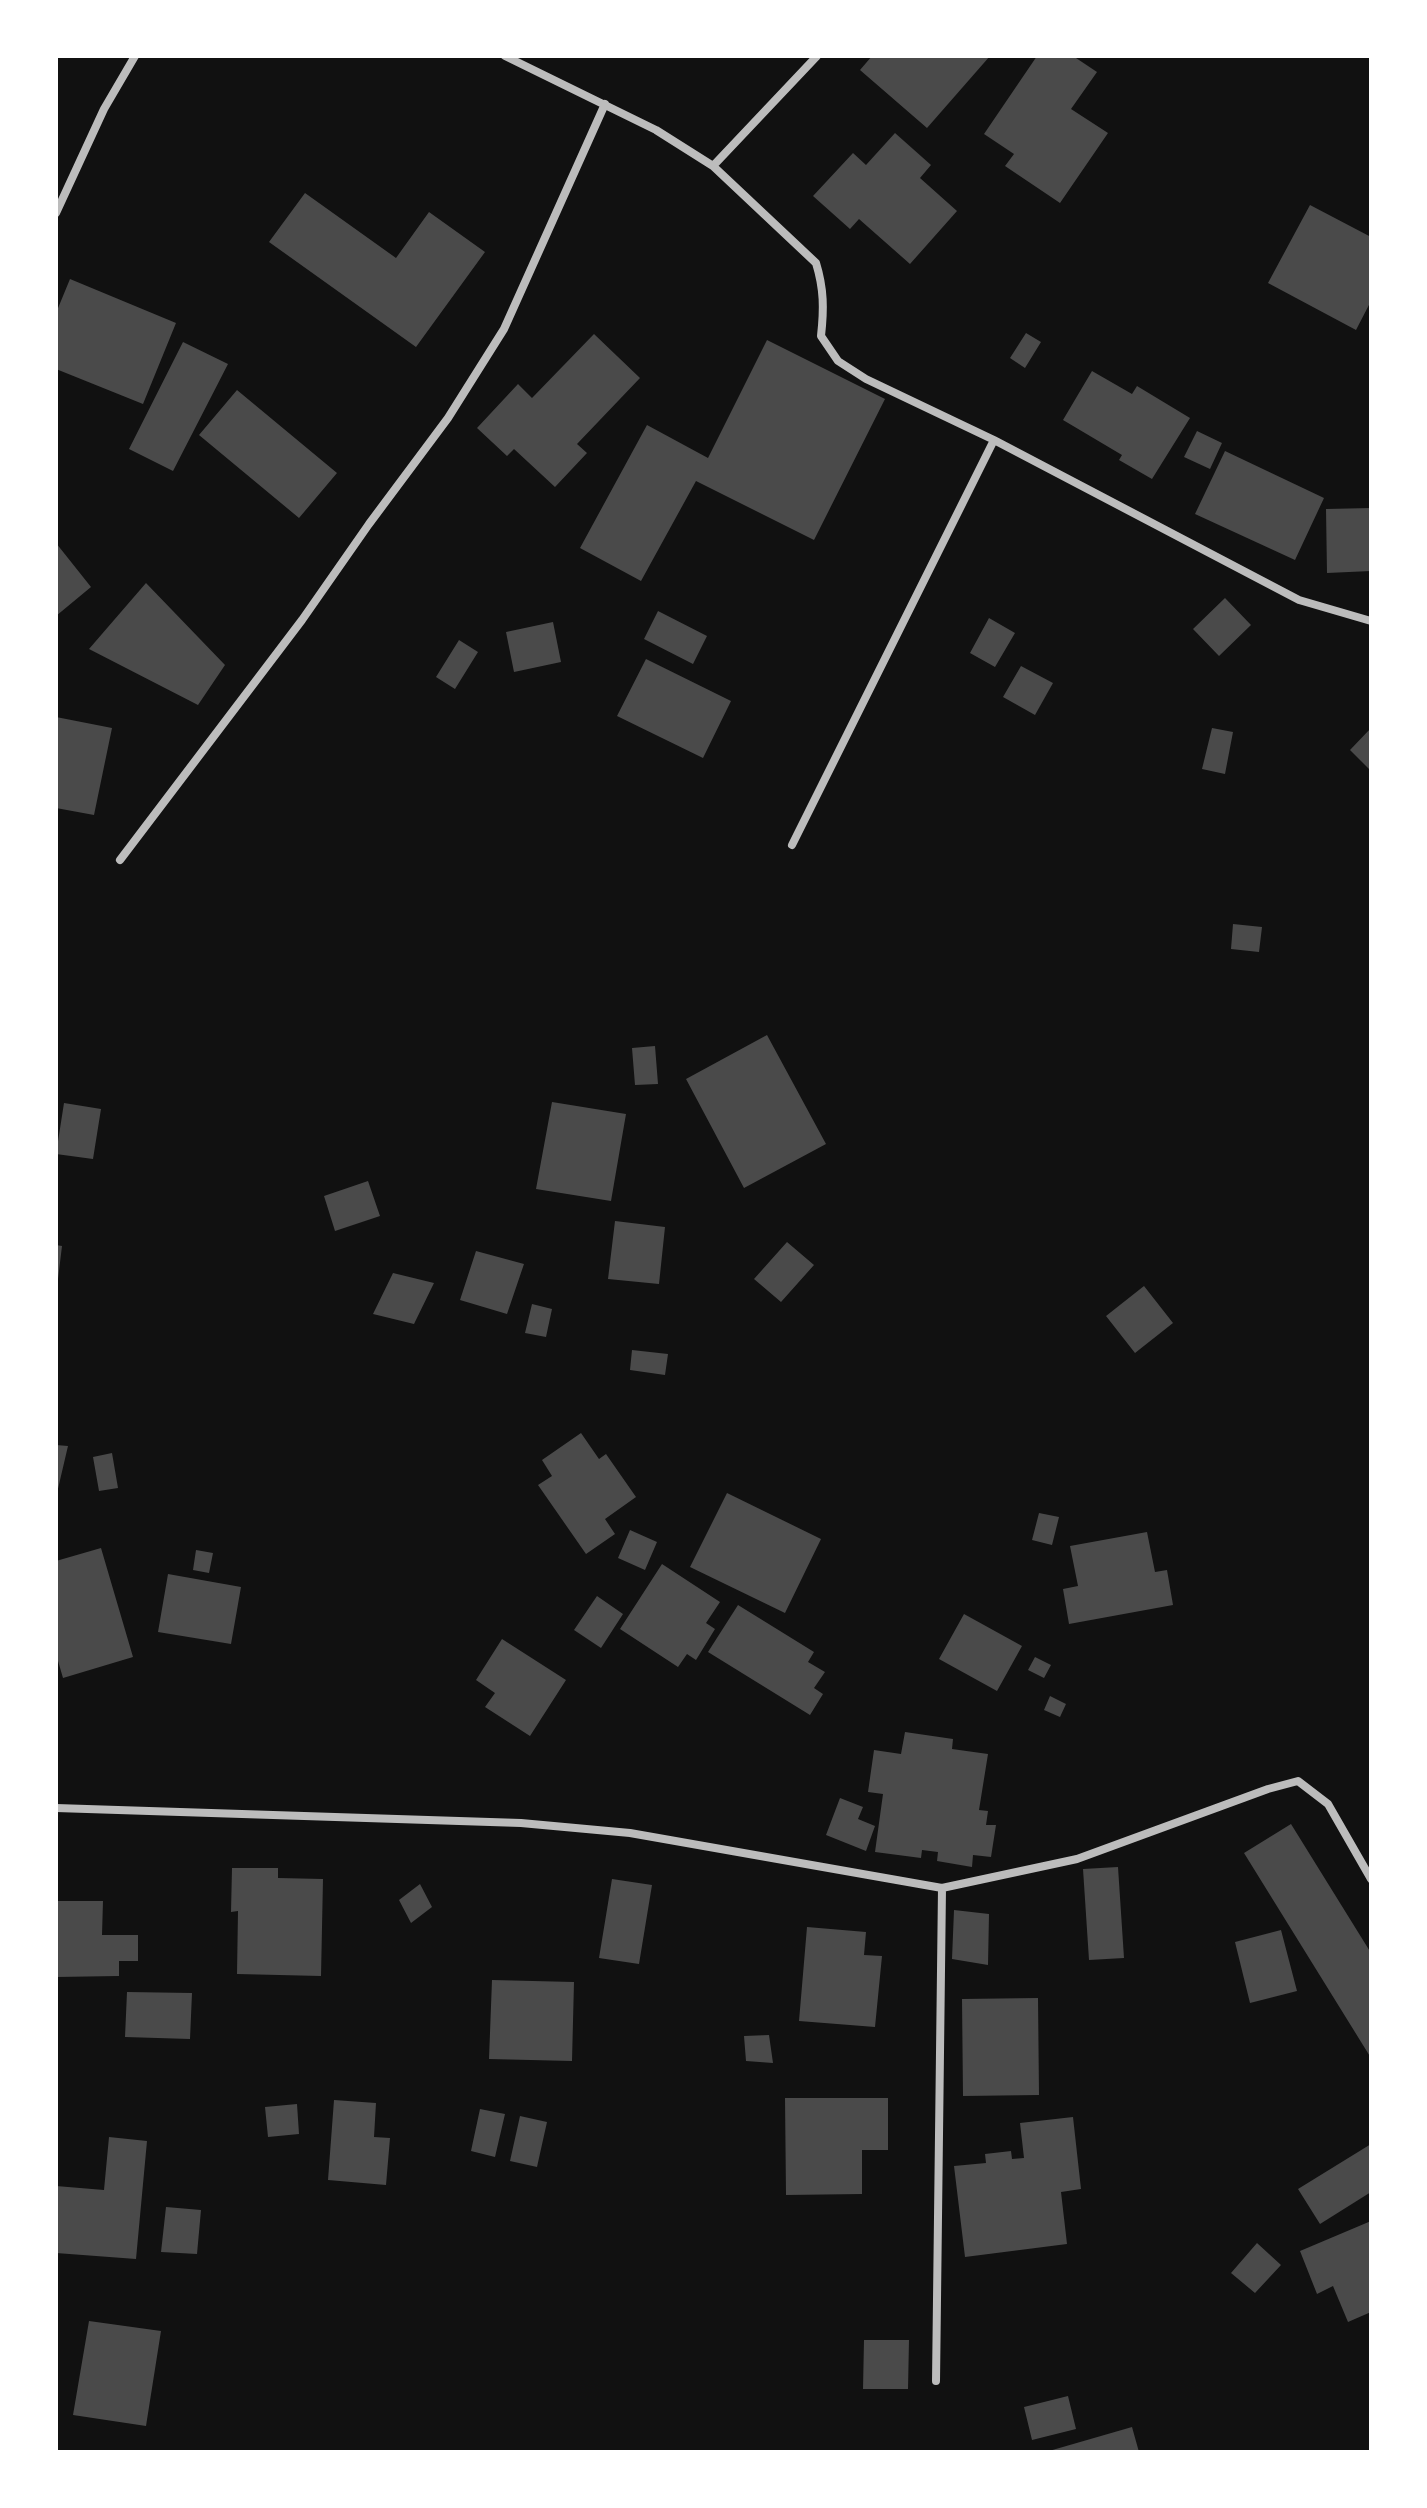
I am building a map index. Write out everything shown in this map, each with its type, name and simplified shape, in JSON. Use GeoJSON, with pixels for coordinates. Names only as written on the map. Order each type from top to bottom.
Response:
{"type":"FeatureCollection","features":[{"type":"Feature","properties":{"kind":"street"},"geometry":{"type":"LineString","coordinates":[[56,213],[104,109],[135,56]]}},
{"type":"Feature","properties":{"kind":"street"},"geometry":{"type":"LineString","coordinates":[[505,56],[656,130],[713,166],[816,263],[823,284],[825,305],[821,336],[838,361],[866,379],[994,440],[1299,600],[1371,621]]}},
{"type":"Feature","properties":{"kind":"street"},"geometry":{"type":"LineString","coordinates":[[713,166],[817,56]]}},
{"type":"Feature","properties":{"kind":"street"},"geometry":{"type":"LineString","coordinates":[[120,860],[302,620],[448,418],[504,329],[605,104]]}},
{"type":"Feature","properties":{"kind":"street"},"geometry":{"type":"LineString","coordinates":[[792,845],[994,440]]}},
{"type":"Feature","properties":{"kind":"street"},"geometry":{"type":"LineString","coordinates":[[56,1808],[537,1824],[630,1833],[942,1888],[1077,1859],[1268,1789],[1298,1781],[1328,1804],[1371,1879]]}},
{"type":"Feature","properties":{"kind":"street"},"geometry":{"type":"LineString","coordinates":[[936,2381],[942,1888]]}},
{"type":"Feature","properties":{"kind":"building"},"geometry":{"type":"Polygon","coordinates":[[[872,56],[990,56],[927,128],[860,70],[872,56]]]}},
{"type":"Feature","properties":{"kind":"building"},"geometry":{"type":"Polygon","coordinates":[[[1037,56],[1073,56],[1097,72],[1071,109],[1108,133],[1060,203],[1005,166],[1014,154],[984,134],[1037,56]]]}},
{"type":"Feature","properties":{"kind":"building"},"geometry":{"type":"Polygon","coordinates":[[[895,133],[931,165],[920,178],[957,211],[910,264],[859,219],[850,229],[813,196],[853,153],[866,165],[895,133]]]}},
{"type":"Feature","properties":{"kind":"building"},"geometry":{"type":"Polygon","coordinates":[[[305,193],[396,258],[429,212],[485,252],[416,347],[269,242],[305,193]]]}},
{"type":"Feature","properties":{"kind":"building"},"geometry":{"type":"Polygon","coordinates":[[[1310,205],[1371,237],[1371,301],[1356,330],[1268,283],[1310,205]]]}},
{"type":"Feature","properties":{"kind":"building"},"geometry":{"type":"Polygon","coordinates":[[[70,279],[176,323],[143,404],[56,369],[56,313],[70,279]]]}},
{"type":"Feature","properties":{"kind":"building"},"geometry":{"type":"Polygon","coordinates":[[[1026,333],[1041,342],[1025,368],[1010,358],[1026,333]]]}},
{"type":"Feature","properties":{"kind":"building"},"geometry":{"type":"Polygon","coordinates":[[[594,334],[640,378],[577,444],[587,453],[555,487],[514,449],[507,456],[477,428],[518,384],[532,398],[594,334]]]}},
{"type":"Feature","properties":{"kind":"building"},"geometry":{"type":"Polygon","coordinates":[[[767,340],[885,399],[814,540],[696,481],[641,581],[580,548],[647,425],[708,458],[767,340]]]}},
{"type":"Feature","properties":{"kind":"building"},"geometry":{"type":"Polygon","coordinates":[[[183,342],[228,364],[173,471],[129,449],[183,342]]]}},
{"type":"Feature","properties":{"kind":"building"},"geometry":{"type":"Polygon","coordinates":[[[1092,371],[1132,394],[1137,386],[1190,418],[1152,479],[1119,460],[1122,455],[1063,420],[1092,371]]]}},
{"type":"Feature","properties":{"kind":"building"},"geometry":{"type":"Polygon","coordinates":[[[237,390],[337,473],[299,518],[199,435],[237,390]]]}},
{"type":"Feature","properties":{"kind":"building"},"geometry":{"type":"Polygon","coordinates":[[[1197,431],[1222,443],[1210,469],[1184,457],[1197,431]]]}},
{"type":"Feature","properties":{"kind":"building"},"geometry":{"type":"Polygon","coordinates":[[[1225,451],[1324,498],[1295,560],[1195,514],[1225,451]]]}},
{"type":"Feature","properties":{"kind":"building"},"geometry":{"type":"Polygon","coordinates":[[[1371,508],[1371,571],[1327,573],[1326,509],[1371,508]]]}},
{"type":"Feature","properties":{"kind":"building"},"geometry":{"type":"Polygon","coordinates":[[[56,543],[91,587],[56,616],[56,543]]]}},
{"type":"Feature","properties":{"kind":"building"},"geometry":{"type":"Polygon","coordinates":[[[146,583],[225,665],[198,705],[89,649],[146,583]]]}},
{"type":"Feature","properties":{"kind":"building"},"geometry":{"type":"Polygon","coordinates":[[[1225,598],[1251,625],[1219,656],[1193,629],[1225,598]]]}},
{"type":"Feature","properties":{"kind":"building"},"geometry":{"type":"Polygon","coordinates":[[[658,611],[707,636],[693,664],[644,639],[658,611]]]}},
{"type":"Feature","properties":{"kind":"building"},"geometry":{"type":"Polygon","coordinates":[[[989,618],[1015,633],[995,667],[970,653],[989,618]]]}},
{"type":"Feature","properties":{"kind":"building"},"geometry":{"type":"Polygon","coordinates":[[[553,622],[561,662],[514,672],[506,632],[553,622]]]}},
{"type":"Feature","properties":{"kind":"building"},"geometry":{"type":"Polygon","coordinates":[[[459,640],[478,652],[455,689],[436,677],[459,640]]]}},
{"type":"Feature","properties":{"kind":"building"},"geometry":{"type":"Polygon","coordinates":[[[646,659],[731,701],[703,758],[617,716],[646,659]]]}},
{"type":"Feature","properties":{"kind":"building"},"geometry":{"type":"Polygon","coordinates":[[[1021,666],[1053,683],[1035,715],[1003,697],[1021,666]]]}},
{"type":"Feature","properties":{"kind":"building"},"geometry":{"type":"Polygon","coordinates":[[[56,717],[112,728],[94,815],[56,808],[56,717]]]}},
{"type":"Feature","properties":{"kind":"building"},"geometry":{"type":"Polygon","coordinates":[[[1212,728],[1233,732],[1225,774],[1202,769],[1212,728]]]}},
{"type":"Feature","properties":{"kind":"building"},"geometry":{"type":"Polygon","coordinates":[[[1371,728],[1371,771],[1350,750],[1371,728]]]}},
{"type":"Feature","properties":{"kind":"building"},"geometry":{"type":"Polygon","coordinates":[[[1233,924],[1262,927],[1259,952],[1231,949],[1233,924]]]}},
{"type":"Feature","properties":{"kind":"building"},"geometry":{"type":"Polygon","coordinates":[[[767,1035],[826,1144],[744,1188],[686,1079],[767,1035]]]}},
{"type":"Feature","properties":{"kind":"building"},"geometry":{"type":"Polygon","coordinates":[[[655,1046],[658,1084],[635,1085],[632,1048],[655,1046]]]}},
{"type":"Feature","properties":{"kind":"building"},"geometry":{"type":"Polygon","coordinates":[[[552,1102],[626,1114],[611,1201],[536,1189],[552,1102]]]}},
{"type":"Feature","properties":{"kind":"building"},"geometry":{"type":"Polygon","coordinates":[[[64,1103],[101,1109],[93,1159],[56,1154],[64,1103]]]}},
{"type":"Feature","properties":{"kind":"building"},"geometry":{"type":"Polygon","coordinates":[[[368,1181],[380,1216],[335,1231],[324,1196],[368,1181]]]}},
{"type":"Feature","properties":{"kind":"building"},"geometry":{"type":"Polygon","coordinates":[[[615,1221],[665,1227],[659,1284],[608,1279],[615,1221]]]}},
{"type":"Feature","properties":{"kind":"building"},"geometry":{"type":"Polygon","coordinates":[[[787,1242],[814,1265],[781,1302],[754,1279],[787,1242]]]}},
{"type":"Feature","properties":{"kind":"building"},"geometry":{"type":"Polygon","coordinates":[[[56,1245],[62,1246],[58,1279],[56,1279],[56,1245]]]}},
{"type":"Feature","properties":{"kind":"building"},"geometry":{"type":"Polygon","coordinates":[[[476,1251],[524,1264],[507,1314],[460,1300],[476,1251]]]}},
{"type":"Feature","properties":{"kind":"building"},"geometry":{"type":"Polygon","coordinates":[[[393,1273],[434,1283],[414,1324],[373,1314],[393,1273]]]}},
{"type":"Feature","properties":{"kind":"building"},"geometry":{"type":"Polygon","coordinates":[[[1144,1286],[1173,1323],[1135,1353],[1106,1316],[1144,1286]]]}},
{"type":"Feature","properties":{"kind":"building"},"geometry":{"type":"Polygon","coordinates":[[[532,1304],[552,1309],[546,1337],[525,1333],[532,1304]]]}},
{"type":"Feature","properties":{"kind":"building"},"geometry":{"type":"Polygon","coordinates":[[[632,1350],[668,1354],[665,1375],[630,1370],[632,1350]]]}},
{"type":"Feature","properties":{"kind":"building"},"geometry":{"type":"Polygon","coordinates":[[[581,1433],[599,1459],[606,1454],[636,1497],[605,1519],[615,1534],[586,1554],[538,1485],[552,1476],[542,1460],[581,1433]]]}},
{"type":"Feature","properties":{"kind":"building"},"geometry":{"type":"Polygon","coordinates":[[[56,1445],[68,1446],[57,1493],[56,1493],[56,1445]]]}},
{"type":"Feature","properties":{"kind":"building"},"geometry":{"type":"Polygon","coordinates":[[[112,1453],[118,1488],[99,1491],[93,1457],[112,1453]]]}},
{"type":"Feature","properties":{"kind":"building"},"geometry":{"type":"Polygon","coordinates":[[[727,1493],[821,1539],[785,1613],[690,1567],[727,1493]]]}},
{"type":"Feature","properties":{"kind":"building"},"geometry":{"type":"Polygon","coordinates":[[[1039,1513],[1059,1517],[1052,1545],[1032,1540],[1039,1513]]]}},
{"type":"Feature","properties":{"kind":"building"},"geometry":{"type":"Polygon","coordinates":[[[630,1530],[657,1542],[645,1570],[618,1558],[630,1530]]]}},
{"type":"Feature","properties":{"kind":"building"},"geometry":{"type":"Polygon","coordinates":[[[1147,1532],[1155,1572],[1167,1570],[1173,1605],[1069,1624],[1063,1589],[1078,1586],[1070,1546],[1147,1532]]]}},
{"type":"Feature","properties":{"kind":"building"},"geometry":{"type":"Polygon","coordinates":[[[101,1548],[133,1657],[63,1678],[56,1654],[56,1561],[101,1548]]]}},
{"type":"Feature","properties":{"kind":"building"},"geometry":{"type":"Polygon","coordinates":[[[196,1550],[213,1553],[209,1573],[193,1570],[196,1550]]]}},
{"type":"Feature","properties":{"kind":"building"},"geometry":{"type":"Polygon","coordinates":[[[662,1564],[720,1602],[706,1623],[715,1629],[696,1660],[687,1654],[678,1667],[620,1629],[662,1564]]]}},
{"type":"Feature","properties":{"kind":"building"},"geometry":{"type":"Polygon","coordinates":[[[168,1574],[241,1587],[231,1644],[158,1632],[168,1574]]]}},
{"type":"Feature","properties":{"kind":"building"},"geometry":{"type":"Polygon","coordinates":[[[597,1596],[623,1614],[601,1648],[574,1630],[597,1596]]]}},
{"type":"Feature","properties":{"kind":"building"},"geometry":{"type":"Polygon","coordinates":[[[738,1605],[814,1652],[808,1662],[825,1672],[814,1688],[823,1694],[810,1715],[708,1652],[738,1605]]]}},
{"type":"Feature","properties":{"kind":"building"},"geometry":{"type":"Polygon","coordinates":[[[964,1614],[1022,1646],[997,1691],[939,1659],[964,1614]]]}},
{"type":"Feature","properties":{"kind":"building"},"geometry":{"type":"Polygon","coordinates":[[[502,1639],[566,1680],[530,1736],[485,1707],[495,1693],[476,1680],[502,1639]]]}},
{"type":"Feature","properties":{"kind":"building"},"geometry":{"type":"Polygon","coordinates":[[[1035,1657],[1051,1665],[1044,1678],[1028,1670],[1035,1657]]]}},
{"type":"Feature","properties":{"kind":"building"},"geometry":{"type":"Polygon","coordinates":[[[1050,1696],[1066,1704],[1060,1717],[1044,1710],[1050,1696]]]}},
{"type":"Feature","properties":{"kind":"building"},"geometry":{"type":"Polygon","coordinates":[[[905,1732],[953,1739],[952,1749],[988,1754],[979,1810],[988,1811],[986,1825],[996,1825],[991,1857],[973,1855],[972,1867],[937,1861],[938,1852],[922,1850],[921,1858],[875,1852],[883,1794],[868,1792],[874,1750],[901,1754],[905,1732]]]}},
{"type":"Feature","properties":{"kind":"building"},"geometry":{"type":"Polygon","coordinates":[[[840,1798],[863,1807],[858,1819],[875,1826],[866,1851],[826,1835],[840,1798]]]}},
{"type":"Feature","properties":{"kind":"building"},"geometry":{"type":"Polygon","coordinates":[[[1291,1824],[1371,1953],[1371,2058],[1244,1853],[1291,1824]]]}},
{"type":"Feature","properties":{"kind":"building"},"geometry":{"type":"Polygon","coordinates":[[[1118,1867],[1124,1958],[1089,1960],[1083,1869],[1118,1867]]]}},
{"type":"Feature","properties":{"kind":"building"},"geometry":{"type":"Polygon","coordinates":[[[232,1868],[278,1868],[278,1878],[323,1879],[321,1976],[237,1974],[238,1911],[231,1912],[232,1868]]]}},
{"type":"Feature","properties":{"kind":"building"},"geometry":{"type":"Polygon","coordinates":[[[612,1879],[652,1885],[639,1964],[599,1958],[612,1879]]]}},
{"type":"Feature","properties":{"kind":"building"},"geometry":{"type":"Polygon","coordinates":[[[420,1884],[432,1907],[411,1923],[399,1900],[420,1884]]]}},
{"type":"Feature","properties":{"kind":"building"},"geometry":{"type":"Polygon","coordinates":[[[56,1901],[103,1901],[102,1935],[138,1935],[138,1961],[119,1961],[119,1976],[56,1977],[56,1901]]]}},
{"type":"Feature","properties":{"kind":"building"},"geometry":{"type":"Polygon","coordinates":[[[954,1910],[989,1914],[988,1965],[952,1959],[954,1910]]]}},
{"type":"Feature","properties":{"kind":"building"},"geometry":{"type":"Polygon","coordinates":[[[807,1927],[866,1932],[864,1955],[882,1956],[875,2027],[799,2021],[807,1927]]]}},
{"type":"Feature","properties":{"kind":"building"},"geometry":{"type":"Polygon","coordinates":[[[1281,1930],[1297,1991],[1250,2003],[1235,1942],[1281,1930]]]}},
{"type":"Feature","properties":{"kind":"building"},"geometry":{"type":"Polygon","coordinates":[[[492,1980],[574,1982],[572,2061],[489,2059],[492,1980]]]}},
{"type":"Feature","properties":{"kind":"building"},"geometry":{"type":"Polygon","coordinates":[[[127,1992],[192,1993],[190,2039],[125,2037],[127,1992]]]}},
{"type":"Feature","properties":{"kind":"building"},"geometry":{"type":"Polygon","coordinates":[[[1038,1998],[1039,2095],[963,2096],[962,1999],[1038,1998]]]}},
{"type":"Feature","properties":{"kind":"building"},"geometry":{"type":"Polygon","coordinates":[[[769,2035],[773,2063],[746,2061],[744,2036],[769,2035]]]}},
{"type":"Feature","properties":{"kind":"building"},"geometry":{"type":"Polygon","coordinates":[[[785,2098],[888,2098],[888,2150],[862,2150],[862,2194],[786,2195],[785,2098]]]}},
{"type":"Feature","properties":{"kind":"building"},"geometry":{"type":"Polygon","coordinates":[[[334,2100],[376,2103],[374,2137],[390,2138],[386,2185],[328,2180],[334,2100]]]}},
{"type":"Feature","properties":{"kind":"building"},"geometry":{"type":"Polygon","coordinates":[[[297,2104],[299,2134],[268,2137],[265,2107],[297,2104]]]}},
{"type":"Feature","properties":{"kind":"building"},"geometry":{"type":"Polygon","coordinates":[[[480,2109],[505,2114],[495,2157],[471,2151],[480,2109]]]}},
{"type":"Feature","properties":{"kind":"building"},"geometry":{"type":"Polygon","coordinates":[[[520,2116],[547,2122],[537,2167],[510,2161],[520,2116]]]}},
{"type":"Feature","properties":{"kind":"building"},"geometry":{"type":"Polygon","coordinates":[[[1073,2117],[1081,2189],[1061,2192],[1067,2244],[965,2257],[954,2166],[986,2163],[985,2154],[1011,2151],[1012,2159],[1024,2158],[1020,2123],[1073,2117]]]}},
{"type":"Feature","properties":{"kind":"building"},"geometry":{"type":"Polygon","coordinates":[[[109,2137],[147,2141],[136,2259],[56,2253],[56,2186],[104,2190],[109,2137]]]}},
{"type":"Feature","properties":{"kind":"building"},"geometry":{"type":"Polygon","coordinates":[[[1371,2144],[1371,2192],[1320,2224],[1298,2189],[1371,2144]]]}},
{"type":"Feature","properties":{"kind":"building"},"geometry":{"type":"Polygon","coordinates":[[[166,2207],[201,2210],[197,2254],[161,2252],[166,2207]]]}},
{"type":"Feature","properties":{"kind":"building"},"geometry":{"type":"Polygon","coordinates":[[[1371,2221],[1371,2312],[1348,2322],[1333,2286],[1317,2294],[1300,2251],[1371,2221]]]}},
{"type":"Feature","properties":{"kind":"building"},"geometry":{"type":"Polygon","coordinates":[[[1257,2243],[1281,2265],[1255,2293],[1231,2273],[1257,2243]]]}},
{"type":"Feature","properties":{"kind":"building"},"geometry":{"type":"Polygon","coordinates":[[[89,2321],[161,2331],[146,2426],[73,2415],[89,2321]]]}},
{"type":"Feature","properties":{"kind":"building"},"geometry":{"type":"Polygon","coordinates":[[[864,2340],[909,2340],[908,2389],[863,2389],[864,2340]]]}},
{"type":"Feature","properties":{"kind":"building"},"geometry":{"type":"Polygon","coordinates":[[[1068,2396],[1076,2429],[1032,2440],[1024,2407],[1068,2396]]]}},
{"type":"Feature","properties":{"kind":"building"},"geometry":{"type":"Polygon","coordinates":[[[1132,2427],[1139,2452],[1049,2452],[1049,2451],[1132,2427]]]}}]}
